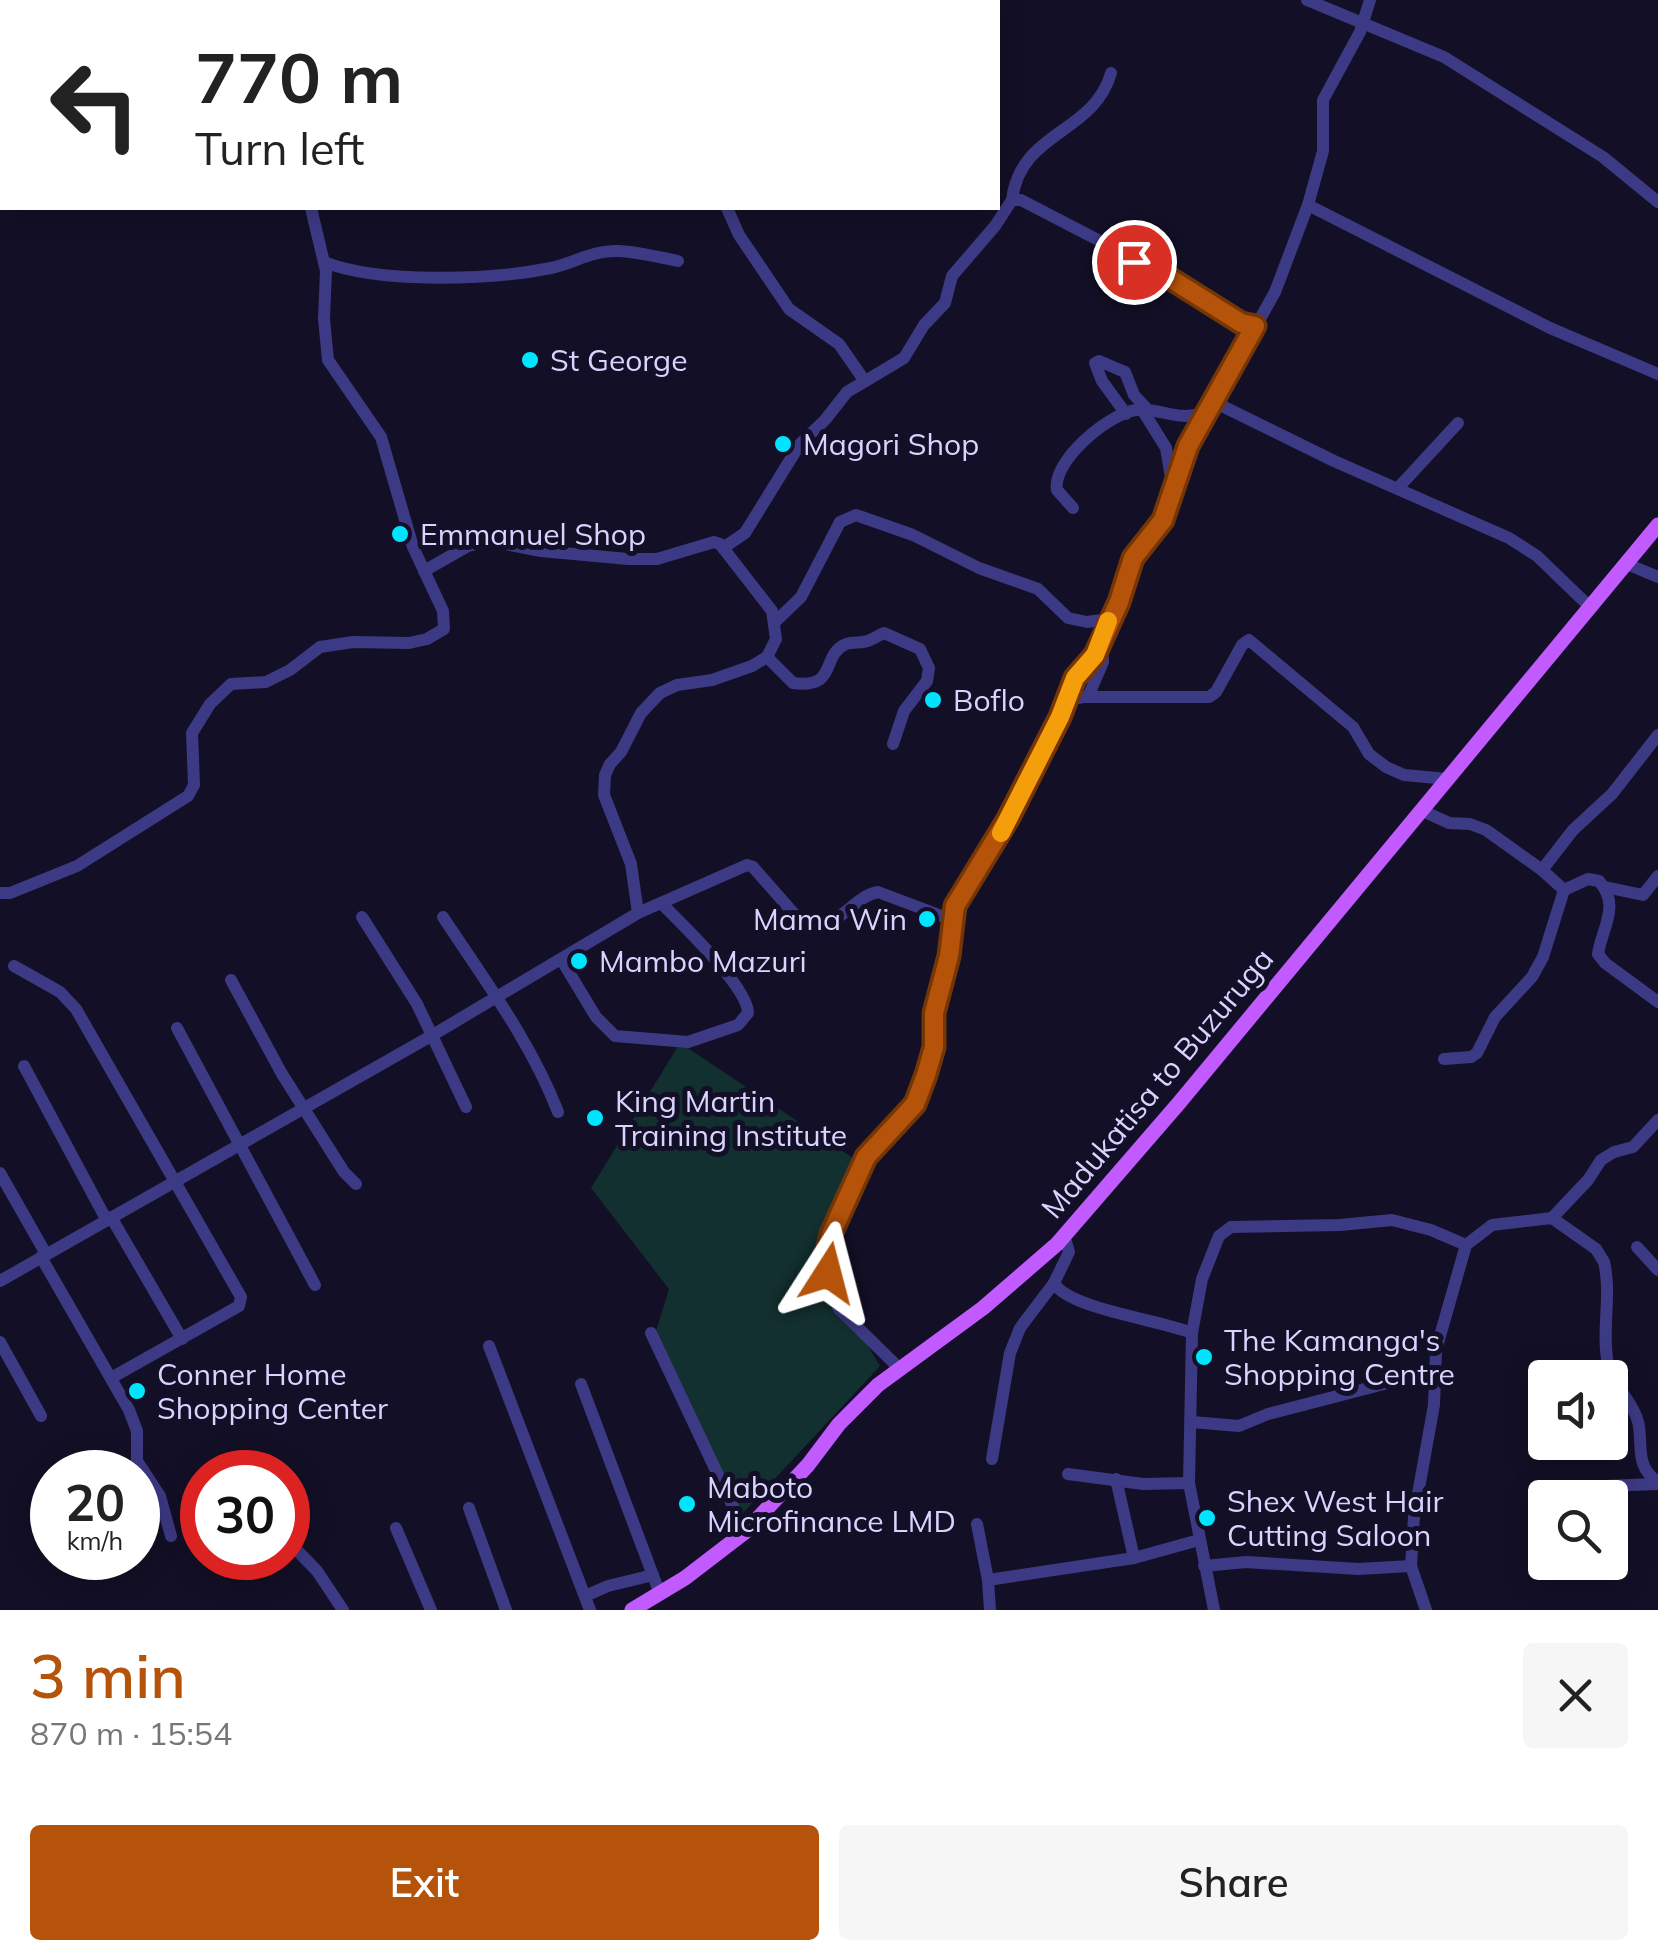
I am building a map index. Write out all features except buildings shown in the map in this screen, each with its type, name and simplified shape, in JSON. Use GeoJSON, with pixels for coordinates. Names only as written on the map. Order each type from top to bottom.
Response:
{"type":"FeatureCollection","features":[{"type":"Feature","properties":{"kind":"main road","name":"Madukatisa to Buzuruga"},"geometry":{"type":"LineString","coordinates":[[632,1610],[745,1532],[839,1424],[900,1369],[984,1308],[1064,1235],[1179,1103],[1658,525]]}},
{"type":"Feature","properties":{"kind":"street"},"geometry":{"type":"LineString","coordinates":[[1307,0],[1444,58],[1603,157],[1658,202]]}},
{"type":"Feature","properties":{"kind":"street"},"geometry":{"type":"LineString","coordinates":[[900,1369],[839,1309],[826,1266],[826,1251],[866,1157],[915,1104],[920,1092],[934,1047],[938,990],[956,921],[955,906],[1008,819],[1075,678],[1095,655],[1119,602],[1133,558],[1154,534],[1173,492],[1188,446],[1271,301],[1308,205],[1323,151],[1323,100],[1370,0]]}},
{"type":"Feature","properties":{"kind":"street"},"geometry":{"type":"LineString","coordinates":[[724,548],[741,538],[800,444],[847,392],[904,358],[924,325],[944,303],[952,276],[1012,200],[1024,163],[1044,142],[1088,114],[1099,102],[1111,73]]}},
{"type":"Feature","properties":{"kind":"street"},"geometry":{"type":"LineString","coordinates":[[1012,200],[1022,200],[1122,257],[1160,272],[1241,323],[1255,326]]}},
{"type":"Feature","properties":{"kind":"street"},"geometry":{"type":"LineString","coordinates":[[1308,205],[1550,328],[1658,374]]}},
{"type":"Feature","properties":{"kind":"street"},"geometry":{"type":"LineString","coordinates":[[0,892],[10,893],[76,866],[188,796],[194,785],[192,733],[210,704],[231,684],[266,682],[320,647],[353,642],[410,643],[442,632],[443,611],[408,532],[381,437],[328,360],[324,262],[311,210]]}},
{"type":"Feature","properties":{"kind":"street"},"geometry":{"type":"LineString","coordinates":[[728,210],[739,235],[789,309],[839,344],[864,380]]}},
{"type":"Feature","properties":{"kind":"street"},"geometry":{"type":"LineString","coordinates":[[324,262],[354,273],[430,276],[529,271],[556,267],[598,252],[678,260]]}},
{"type":"Feature","properties":{"kind":"street"},"geometry":{"type":"LineString","coordinates":[[1126,414],[1102,381],[1095,363],[1099,361],[1125,372],[1166,448],[1173,492]]}},
{"type":"Feature","properties":{"kind":"street"},"geometry":{"type":"LineString","coordinates":[[1074,508],[1056,490],[1058,472],[1064,459],[1104,427],[1126,414],[1146,411],[1174,417],[1211,406],[1510,538],[1537,556],[1590,608]]}},
{"type":"Feature","properties":{"kind":"street"},"geometry":{"type":"LineString","coordinates":[[1398,488],[1458,423]]}},
{"type":"Feature","properties":{"kind":"street"},"geometry":{"type":"LineString","coordinates":[[776,622],[801,597],[840,522],[856,515],[1038,589],[1074,621],[1109,619]]}},
{"type":"Feature","properties":{"kind":"street"},"geometry":{"type":"LineString","coordinates":[[424,572],[468,546],[490,541],[628,559],[656,559],[714,542],[724,548],[766,602],[776,622],[776,639],[767,657],[742,671],[677,685],[660,694],[641,714],[605,775],[604,795],[631,864],[638,913]]}},
{"type":"Feature","properties":{"kind":"street"},"geometry":{"type":"LineString","coordinates":[[1627,564],[1658,577]]}},
{"type":"Feature","properties":{"kind":"street"},"geometry":{"type":"LineString","coordinates":[[767,657],[794,684],[804,685],[820,681],[842,646],[868,642],[882,633],[920,650],[929,668],[927,681],[907,704],[893,744]]}},
{"type":"Feature","properties":{"kind":"street"},"geometry":{"type":"LineString","coordinates":[[1088,697],[1103,662],[1101,638]]}},
{"type":"Feature","properties":{"kind":"street"},"geometry":{"type":"LineString","coordinates":[[1066,700],[1209,697],[1248,640],[1353,727],[1369,754],[1386,767],[1408,776],[1448,779]]}},
{"type":"Feature","properties":{"kind":"street"},"geometry":{"type":"LineString","coordinates":[[1542,870],[1573,830],[1612,794],[1658,735]]}},
{"type":"Feature","properties":{"kind":"street"},"geometry":{"type":"LineString","coordinates":[[1422,811],[1449,823],[1486,830],[1564,890]]}},
{"type":"Feature","properties":{"kind":"street"},"geometry":{"type":"LineString","coordinates":[[0,1281],[431,1036],[638,913],[747,865],[796,916],[822,926],[836,920],[868,894],[878,892],[956,921]]}},
{"type":"Feature","properties":{"kind":"street"},"geometry":{"type":"LineString","coordinates":[[1564,890],[1594,879],[1605,888],[1643,894],[1658,876]]}},
{"type":"Feature","properties":{"kind":"street"},"geometry":{"type":"LineString","coordinates":[[1605,888],[1610,917],[1598,954],[1658,1002]]}},
{"type":"Feature","properties":{"kind":"street"},"geometry":{"type":"LineString","coordinates":[[1444,1059],[1471,1057],[1477,1052],[1500,1010],[1532,976],[1543,957],[1564,890]]}},
{"type":"Feature","properties":{"kind":"street"},"geometry":{"type":"LineString","coordinates":[[561,959],[596,1017],[615,1036],[688,1042],[738,1026],[748,1014],[742,994],[661,902]]}},
{"type":"Feature","properties":{"kind":"street"},"geometry":{"type":"LineString","coordinates":[[362,917],[417,1004],[466,1108]]}},
{"type":"Feature","properties":{"kind":"street"},"geometry":{"type":"LineString","coordinates":[[443,917],[496,996],[551,1092],[558,1112]]}},
{"type":"Feature","properties":{"kind":"street"},"geometry":{"type":"LineString","coordinates":[[14,966],[60,992],[76,1010],[241,1297],[239,1306],[112,1378]]}},
{"type":"Feature","properties":{"kind":"street"},"geometry":{"type":"LineString","coordinates":[[230,980],[303,1108],[356,1184]]}},
{"type":"Feature","properties":{"kind":"street"},"geometry":{"type":"LineString","coordinates":[[177,1028],[315,1285]]}},
{"type":"Feature","properties":{"kind":"street"},"geometry":{"type":"LineString","coordinates":[[24,1066],[182,1339]]}},
{"type":"Feature","properties":{"kind":"street"},"geometry":{"type":"LineString","coordinates":[[1426,1610],[1411,1566],[1414,1516],[1434,1405],[1436,1350],[1466,1245],[1492,1225],[1552,1218],[1601,1160],[1633,1147],[1658,1120]]}},
{"type":"Feature","properties":{"kind":"street"},"geometry":{"type":"LineString","coordinates":[[0,1173],[134,1423],[138,1461],[160,1496],[170,1536]]}},
{"type":"Feature","properties":{"kind":"street"},"geometry":{"type":"LineString","coordinates":[[1552,1218],[1596,1249],[1604,1262],[1608,1364],[1638,1420],[1642,1462],[1658,1483]]}},
{"type":"Feature","properties":{"kind":"street"},"geometry":{"type":"LineString","coordinates":[[1214,1610],[1189,1482],[1192,1333],[1202,1279],[1219,1236],[1230,1227],[1392,1220],[1431,1230],[1466,1245]]}},
{"type":"Feature","properties":{"kind":"street"},"geometry":{"type":"LineString","coordinates":[[992,1459],[1015,1338],[1054,1283],[1069,1252],[1064,1235]]}},
{"type":"Feature","properties":{"kind":"street"},"geometry":{"type":"LineString","coordinates":[[1637,1247],[1658,1270]]}},
{"type":"Feature","properties":{"kind":"street"},"geometry":{"type":"LineString","coordinates":[[1054,1283],[1063,1294],[1092,1306],[1171,1324],[1192,1333]]}},
{"type":"Feature","properties":{"kind":"street"},"geometry":{"type":"LineString","coordinates":[[652,1332],[745,1532]]}},
{"type":"Feature","properties":{"kind":"street"},"geometry":{"type":"LineString","coordinates":[[0,1342],[41,1416]]}},
{"type":"Feature","properties":{"kind":"street"},"geometry":{"type":"LineString","coordinates":[[489,1346],[588,1603]]}},
{"type":"Feature","properties":{"kind":"street"},"geometry":{"type":"LineString","coordinates":[[1192,1422],[1239,1426],[1434,1371]]}},
{"type":"Feature","properties":{"kind":"street"},"geometry":{"type":"LineString","coordinates":[[581,1384],[660,1594]]}},
{"type":"Feature","properties":{"kind":"street"},"geometry":{"type":"LineString","coordinates":[[1068,1474],[1143,1484],[1189,1482]]}},
{"type":"Feature","properties":{"kind":"street"},"geometry":{"type":"LineString","coordinates":[[1116,1479],[1134,1558]]}},
{"type":"Feature","properties":{"kind":"street"},"geometry":{"type":"LineString","coordinates":[[1628,1484],[1658,1483]]}},
{"type":"Feature","properties":{"kind":"street"},"geometry":{"type":"LineString","coordinates":[[469,1508],[506,1610]]}},
{"type":"Feature","properties":{"kind":"street"},"geometry":{"type":"LineString","coordinates":[[977,1524],[990,1610]]}},
{"type":"Feature","properties":{"kind":"street"},"geometry":{"type":"LineString","coordinates":[[396,1528],[431,1610]]}},
{"type":"Feature","properties":{"kind":"street"},"geometry":{"type":"LineString","coordinates":[[988,1580],[1134,1558],[1198,1540]]}},
{"type":"Feature","properties":{"kind":"street"},"geometry":{"type":"LineString","coordinates":[[1204,1566],[1262,1563],[1358,1570],[1411,1566]]}},
{"type":"Feature","properties":{"kind":"street"},"geometry":{"type":"LineString","coordinates":[[310,1564],[343,1610]]}},
{"type":"Feature","properties":{"kind":"street"},"geometry":{"type":"LineString","coordinates":[[588,1603],[597,1590],[653,1575]]}},
{"type":"Feature","properties":{"kind":"green space"},"geometry":{"type":"Polygon","coordinates":[[[680,1043],[859,1162],[813,1254],[880,1366],[742,1514],[653,1341],[669,1289],[591,1188],[680,1043]]]}},
{"type":"Feature","properties":{"kind":"slow traffic"},"geometry":{"type":"LineString","coordinates":[[1001,833],[1060,717],[1075,678],[1095,655],[1108,621]]}},
{"type":"Feature","properties":{"kind":"place","name":"St George"},"geometry":{"type":"Point","coordinates":[530,360]}},
{"type":"Feature","properties":{"kind":"place","name":"Magori Shop"},"geometry":{"type":"Point","coordinates":[783,444]}},
{"type":"Feature","properties":{"kind":"place","name":"Emmanuel Shop"},"geometry":{"type":"Point","coordinates":[400,534]}},
{"type":"Feature","properties":{"kind":"place","name":"Boflo"},"geometry":{"type":"Point","coordinates":[933,700]}},
{"type":"Feature","properties":{"kind":"place","name":"Mama Win"},"geometry":{"type":"Point","coordinates":[927,919]}},
{"type":"Feature","properties":{"kind":"place","name":"Mambo Mazuri"},"geometry":{"type":"Point","coordinates":[579,961]}},
{"type":"Feature","properties":{"kind":"place","name":"King Martin Training Institute"},"geometry":{"type":"Point","coordinates":[595,1118]}},
{"type":"Feature","properties":{"kind":"place","name":"The Kamanga's Shopping Centre"},"geometry":{"type":"Point","coordinates":[1204,1357]}},
{"type":"Feature","properties":{"kind":"place","name":"Conner Home Shopping Center"},"geometry":{"type":"Point","coordinates":[137,1391]}},
{"type":"Feature","properties":{"kind":"place","name":"Maboto Microfinance LMD"},"geometry":{"type":"Point","coordinates":[687,1504]}},
{"type":"Feature","properties":{"kind":"place","name":"Shex West Hair Cutting Saloon"},"geometry":{"type":"Point","coordinates":[1207,1518]}},
{"type":"Feature","properties":{"kind":"route"},"geometry":{"type":"LineString","coordinates":[[828,1273],[825,1258],[831,1234],[866,1157],[915,1104],[926,1075],[934,1047],[938,990],[956,921],[955,906],[1008,819],[1060,717],[1075,678],[1095,655],[1119,602],[1133,558],[1163,520],[1188,446],[1255,326],[1233,319],[1160,272],[1134,262]]}}]}
